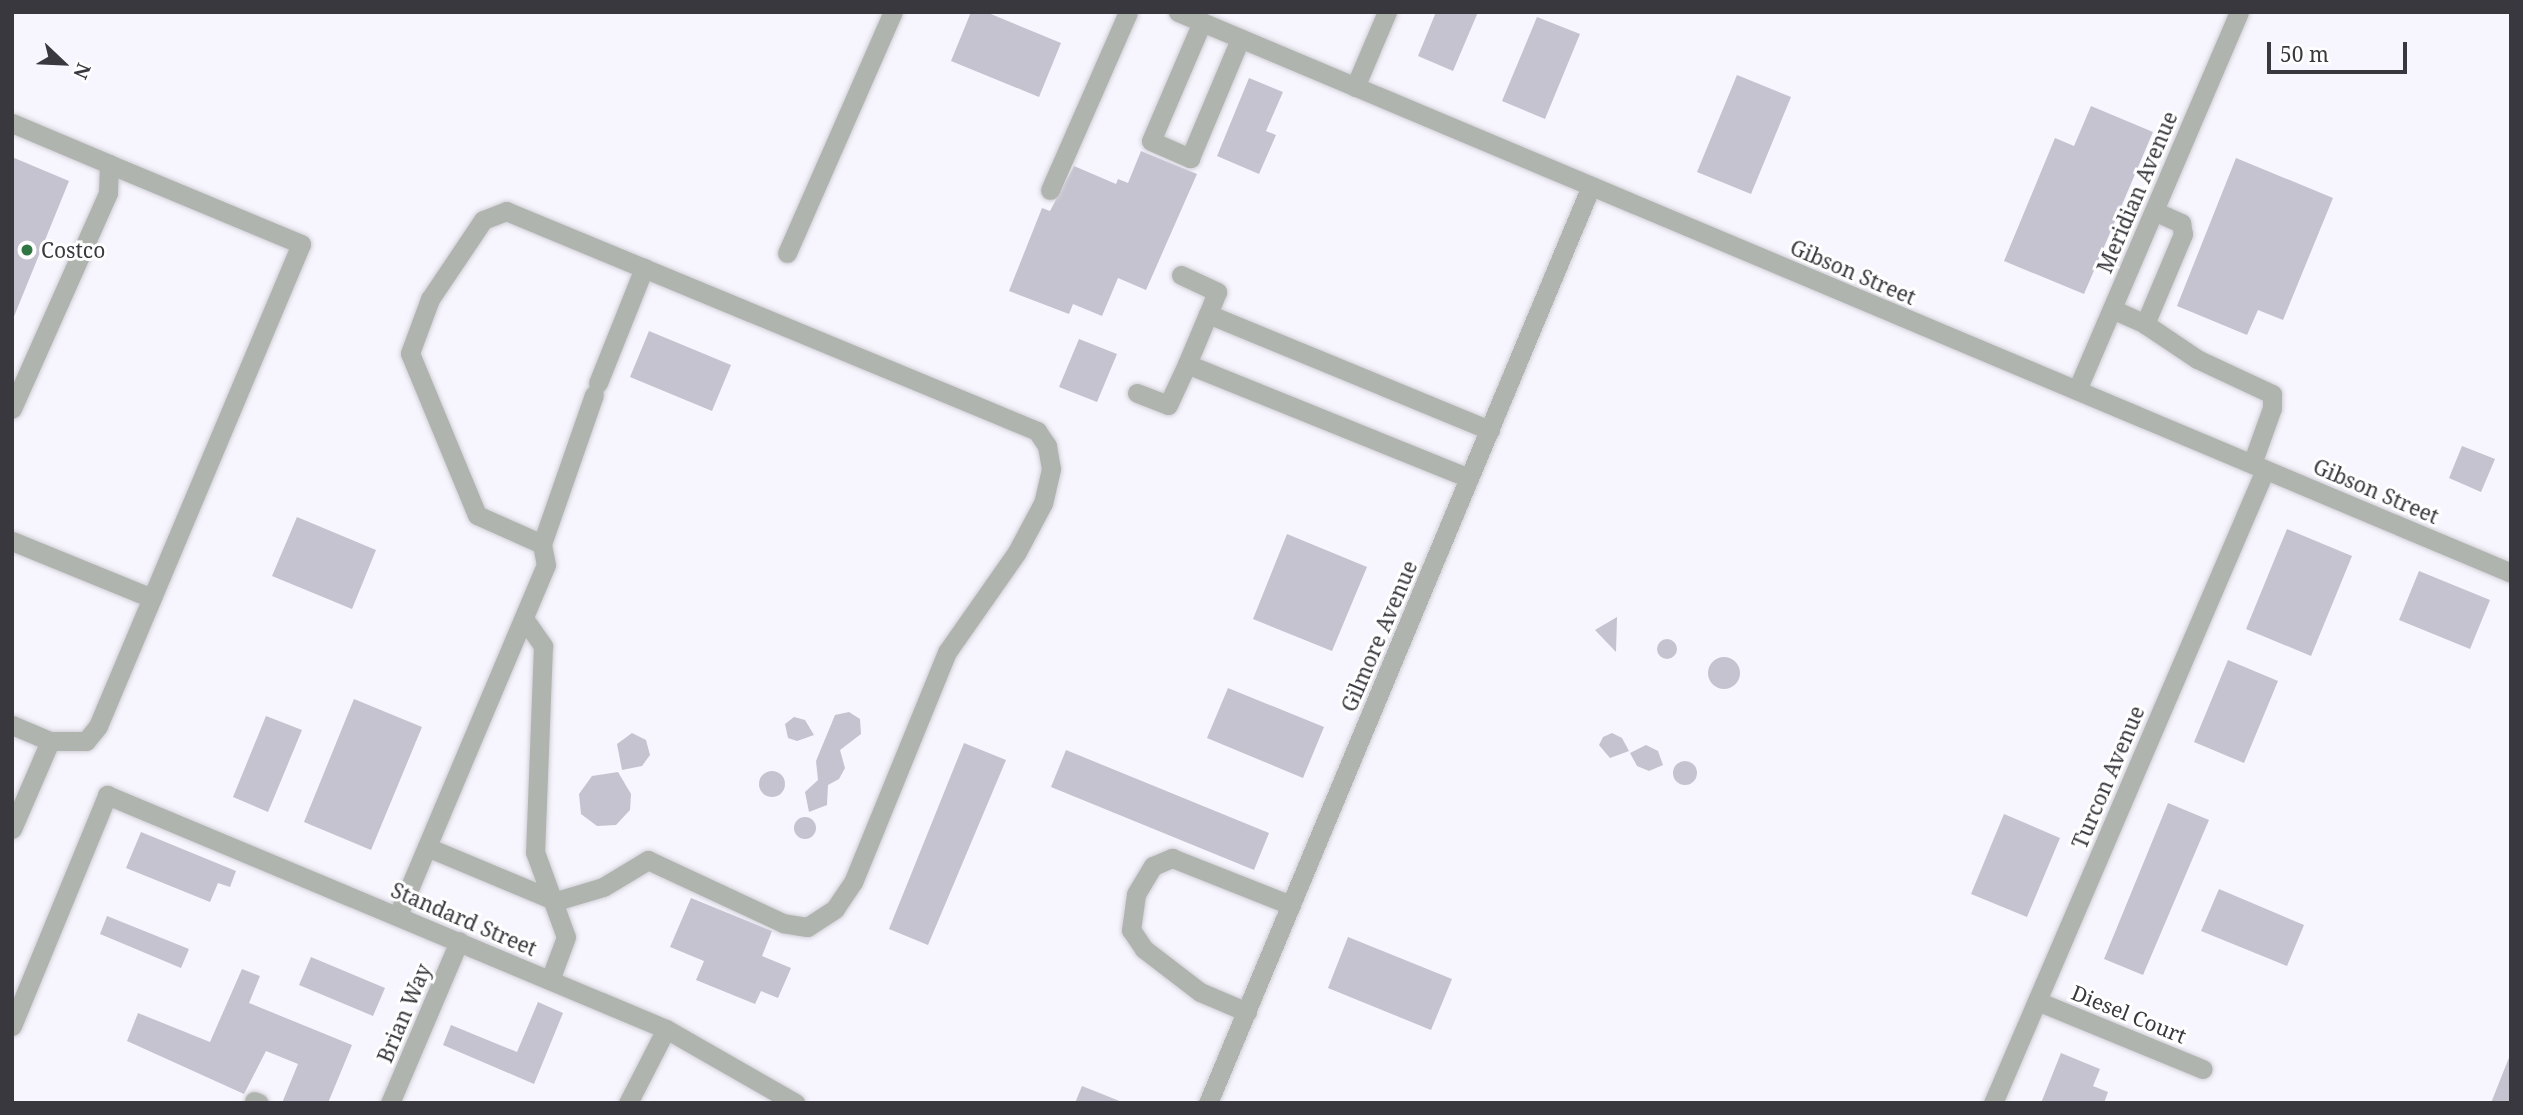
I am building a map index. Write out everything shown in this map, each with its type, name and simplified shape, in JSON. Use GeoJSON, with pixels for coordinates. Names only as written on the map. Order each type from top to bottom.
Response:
{"type":"FeatureCollection","features":[{"type":"Feature","properties":{"kind":"street"},"geometry":{"type":"LineString","coordinates":[[788,253],[893,12]]}},
{"type":"Feature","properties":{"kind":"street"},"geometry":{"type":"LineString","coordinates":[[1050,190],[1128,12]]}},
{"type":"Feature","properties":{"kind":"street","name":"Gibson Street"},"geometry":{"type":"LineString","coordinates":[[1178,12],[2511,573]]}},
{"type":"Feature","properties":{"kind":"street"},"geometry":{"type":"LineString","coordinates":[[1355,87],[1387,12]]}},
{"type":"Feature","properties":{"kind":"street","name":"Meridian Avenue"},"geometry":{"type":"LineString","coordinates":[[2077,390],[2239,12]]}},
{"type":"Feature","properties":{"kind":"street"},"geometry":{"type":"LineString","coordinates":[[1202,22],[1151,141],[1190,158],[1240,39]]}},
{"type":"Feature","properties":{"kind":"street"},"geometry":{"type":"LineString","coordinates":[[12,124],[301,244],[98,726],[86,741],[50,740],[12,725]]}},
{"type":"Feature","properties":{"kind":"street"},"geometry":{"type":"LineString","coordinates":[[12,409],[108,193],[109,164]]}},
{"type":"Feature","properties":{"kind":"street","name":"Gilmore Avenue"},"geometry":{"type":"LineString","coordinates":[[1209,1103],[1591,186]]}},
{"type":"Feature","properties":{"kind":"street"},"geometry":{"type":"LineString","coordinates":[[427,847],[556,901],[603,887],[648,860],[783,923],[807,927],[835,909],[853,882],[947,652],[1017,552],[1043,503],[1051,469],[1047,446],[1037,432],[506,211],[483,220],[463,245],[411,343],[410,353],[477,515],[542,544]]}},
{"type":"Feature","properties":{"kind":"street"},"geometry":{"type":"LineString","coordinates":[[2112,309],[2145,324],[2183,234],[2181,223],[2154,211]]}},
{"type":"Feature","properties":{"kind":"street"},"geometry":{"type":"LineString","coordinates":[[398,915],[546,565],[542,544],[596,389],[643,268]]}},
{"type":"Feature","properties":{"kind":"street"},"geometry":{"type":"LineString","coordinates":[[1136,393],[1168,405],[1217,292],[1181,275]]}},
{"type":"Feature","properties":{"kind":"street"},"geometry":{"type":"LineString","coordinates":[[1208,314],[1490,430]]}},
{"type":"Feature","properties":{"kind":"street","name":"Turcon Avenue"},"geometry":{"type":"LineString","coordinates":[[1993,1103],[2259,467],[2273,408],[2272,394],[2197,359],[2145,324]]}},
{"type":"Feature","properties":{"kind":"street"},"geometry":{"type":"LineString","coordinates":[[1187,364],[1469,478]]}},
{"type":"Feature","properties":{"kind":"street"},"geometry":{"type":"LineString","coordinates":[[12,541],[152,598]]}},
{"type":"Feature","properties":{"kind":"street"},"geometry":{"type":"LineString","coordinates":[[525,620],[543,646],[535,852],[556,901],[566,937],[550,980]]}},
{"type":"Feature","properties":{"kind":"street"},"geometry":{"type":"LineString","coordinates":[[12,829],[50,740]]}},
{"type":"Feature","properties":{"kind":"street","name":"Standard Street"},"geometry":{"type":"LineString","coordinates":[[12,1026],[107,795],[666,1029],[795,1103]]}},
{"type":"Feature","properties":{"kind":"street"},"geometry":{"type":"LineString","coordinates":[[1247,1012],[1200,992],[1144,949],[1131,930],[1136,894],[1153,866],[1172,858],[1291,905]]}},
{"type":"Feature","properties":{"kind":"street","name":"Brian Way"},"geometry":{"type":"LineString","coordinates":[[390,1103],[459,941]]}},
{"type":"Feature","properties":{"kind":"street","name":"Diesel Court"},"geometry":{"type":"LineString","coordinates":[[2037,1001],[2203,1069]]}},
{"type":"Feature","properties":{"kind":"street"},"geometry":{"type":"LineString","coordinates":[[628,1103],[666,1029]]}},
{"type":"Feature","properties":{"kind":"building"},"geometry":{"type":"Polygon","coordinates":[[[971,12],[986,12],[1061,43],[1039,97],[951,61],[971,12]]]}},
{"type":"Feature","properties":{"kind":"building"},"geometry":{"type":"Polygon","coordinates":[[[1436,12],[1478,12],[1453,71],[1418,56],[1436,12]]]}},
{"type":"Feature","properties":{"kind":"building"},"geometry":{"type":"Polygon","coordinates":[[[1537,17],[1580,34],[1545,119],[1502,101],[1537,17]]]}},
{"type":"Feature","properties":{"kind":"building"},"geometry":{"type":"Polygon","coordinates":[[[1737,75],[1791,97],[1751,194],[1697,172],[1737,75]]]}},
{"type":"Feature","properties":{"kind":"building"},"geometry":{"type":"Polygon","coordinates":[[[1249,78],[1283,92],[1266,131],[1276,135],[1259,174],[1217,156],[1249,78]]]}},
{"type":"Feature","properties":{"kind":"building"},"geometry":{"type":"Polygon","coordinates":[[[2091,106],[2153,132],[2084,294],[2004,261],[2055,138],[2074,146],[2091,106]]]}},
{"type":"Feature","properties":{"kind":"building"},"geometry":{"type":"Polygon","coordinates":[[[1141,151],[1197,174],[1146,290],[1118,278],[1102,316],[1073,304],[1069,314],[1009,291],[1042,208],[1050,211],[1074,166],[1116,184],[1118,179],[1128,183],[1141,151]]]}},
{"type":"Feature","properties":{"kind":"building","name":"Costco"},"geometry":{"type":"Polygon","coordinates":[[[12,157],[69,181],[13,319],[12,318],[12,157]]]}},
{"type":"Feature","properties":{"kind":"building"},"geometry":{"type":"Polygon","coordinates":[[[2236,158],[2333,198],[2283,320],[2258,310],[2247,335],[2177,306],[2236,158]]]}},
{"type":"Feature","properties":{"kind":"building"},"geometry":{"type":"Polygon","coordinates":[[[649,331],[731,365],[712,411],[630,377],[649,331]]]}},
{"type":"Feature","properties":{"kind":"building"},"geometry":{"type":"Polygon","coordinates":[[[1079,339],[1117,354],[1097,402],[1059,387],[1079,339]]]}},
{"type":"Feature","properties":{"kind":"building"},"geometry":{"type":"Polygon","coordinates":[[[2462,446],[2495,459],[2481,492],[2449,478],[2462,446]]]}},
{"type":"Feature","properties":{"kind":"building"},"geometry":{"type":"Polygon","coordinates":[[[297,517],[376,550],[352,609],[272,576],[297,517]]]}},
{"type":"Feature","properties":{"kind":"building"},"geometry":{"type":"Polygon","coordinates":[[[2287,529],[2352,556],[2311,656],[2246,629],[2287,529]]]}},
{"type":"Feature","properties":{"kind":"building"},"geometry":{"type":"Polygon","coordinates":[[[1287,534],[1367,567],[1332,651],[1253,619],[1287,534]]]}},
{"type":"Feature","properties":{"kind":"building"},"geometry":{"type":"Polygon","coordinates":[[[2419,571],[2490,600],[2470,649],[2399,620],[2419,571]]]}},
{"type":"Feature","properties":{"kind":"building"},"geometry":{"type":"Polygon","coordinates":[[[1617,617],[1616,652],[1595,630],[1617,617]]]}},
{"type":"Feature","properties":{"kind":"building"},"geometry":{"type":"Polygon","coordinates":[[[1667,639],[1674,642],[1677,649],[1674,656],[1667,659],[1660,656],[1657,649],[1660,642],[1667,639]]]}},
{"type":"Feature","properties":{"kind":"building"},"geometry":{"type":"Polygon","coordinates":[[[1724,657],[1735,662],[1740,673],[1735,684],[1724,689],[1713,684],[1708,673],[1713,662],[1724,657]]]}},
{"type":"Feature","properties":{"kind":"building"},"geometry":{"type":"Polygon","coordinates":[[[2228,660],[2278,681],[2244,763],[2194,742],[2228,660]]]}},
{"type":"Feature","properties":{"kind":"building"},"geometry":{"type":"Polygon","coordinates":[[[1228,688],[1324,727],[1303,778],[1207,738],[1228,688]]]}},
{"type":"Feature","properties":{"kind":"building"},"geometry":{"type":"Polygon","coordinates":[[[354,699],[422,727],[371,850],[304,822],[354,699]]]}},
{"type":"Feature","properties":{"kind":"building"},"geometry":{"type":"Polygon","coordinates":[[[849,712],[860,719],[861,734],[840,750],[845,768],[839,779],[828,785],[827,805],[809,812],[805,792],[818,780],[816,761],[835,715],[849,712]]]}},
{"type":"Feature","properties":{"kind":"building"},"geometry":{"type":"Polygon","coordinates":[[[266,716],[302,730],[268,812],[233,797],[266,716]]]}},
{"type":"Feature","properties":{"kind":"building"},"geometry":{"type":"Polygon","coordinates":[[[794,717],[805,720],[814,735],[797,741],[788,738],[785,724],[794,717]]]}},
{"type":"Feature","properties":{"kind":"building"},"geometry":{"type":"Polygon","coordinates":[[[632,733],[646,740],[650,755],[642,766],[622,770],[617,744],[632,733]]]}},
{"type":"Feature","properties":{"kind":"building"},"geometry":{"type":"Polygon","coordinates":[[[1612,733],[1622,738],[1629,751],[1610,758],[1599,745],[1603,737],[1612,733]]]}},
{"type":"Feature","properties":{"kind":"building"},"geometry":{"type":"Polygon","coordinates":[[[964,743],[1006,760],[928,945],[889,929],[964,743]]]}},
{"type":"Feature","properties":{"kind":"building"},"geometry":{"type":"Polygon","coordinates":[[[1646,745],[1658,751],[1663,765],[1649,771],[1637,766],[1630,753],[1646,745]]]}},
{"type":"Feature","properties":{"kind":"building"},"geometry":{"type":"Polygon","coordinates":[[[1066,750],[1269,833],[1254,870],[1051,787],[1066,750]]]}},
{"type":"Feature","properties":{"kind":"building"},"geometry":{"type":"Polygon","coordinates":[[[1685,761],[1696,768],[1697,773],[1690,784],[1685,785],[1674,778],[1673,773],[1680,762],[1685,761]]]}},
{"type":"Feature","properties":{"kind":"building"},"geometry":{"type":"Polygon","coordinates":[[[772,771],[781,775],[785,784],[781,793],[772,797],[763,793],[759,784],[763,775],[772,771]]]}},
{"type":"Feature","properties":{"kind":"building"},"geometry":{"type":"Polygon","coordinates":[[[618,772],[631,794],[630,810],[616,825],[597,826],[581,814],[579,794],[592,776],[618,772]]]}},
{"type":"Feature","properties":{"kind":"building"},"geometry":{"type":"Polygon","coordinates":[[[2168,803],[2209,820],[2143,975],[2104,959],[2168,803]]]}},
{"type":"Feature","properties":{"kind":"building"},"geometry":{"type":"Polygon","coordinates":[[[2004,814],[2060,838],[2027,917],[1971,894],[2004,814]]]}},
{"type":"Feature","properties":{"kind":"building"},"geometry":{"type":"Polygon","coordinates":[[[805,817],[813,820],[816,828],[813,836],[805,839],[797,836],[794,828],[797,820],[805,817]]]}},
{"type":"Feature","properties":{"kind":"building"},"geometry":{"type":"Polygon","coordinates":[[[141,832],[236,871],[230,887],[218,883],[210,902],[126,868],[141,832]]]}},
{"type":"Feature","properties":{"kind":"building"},"geometry":{"type":"Polygon","coordinates":[[[2219,889],[2304,925],[2287,966],[2201,931],[2219,889]]]}},
{"type":"Feature","properties":{"kind":"building"},"geometry":{"type":"Polygon","coordinates":[[[691,898],[772,931],[762,956],[791,968],[778,998],[761,991],[755,1004],[696,980],[704,961],[670,947],[691,898]]]}},
{"type":"Feature","properties":{"kind":"building"},"geometry":{"type":"Polygon","coordinates":[[[107,916],[189,949],[181,968],[100,934],[107,916]]]}},
{"type":"Feature","properties":{"kind":"building"},"geometry":{"type":"Polygon","coordinates":[[[1348,937],[1452,979],[1431,1030],[1328,988],[1348,937]]]}},
{"type":"Feature","properties":{"kind":"building"},"geometry":{"type":"Polygon","coordinates":[[[311,957],[385,988],[373,1016],[299,985],[311,957]]]}},
{"type":"Feature","properties":{"kind":"building"},"geometry":{"type":"Polygon","coordinates":[[[242,969],[260,976],[249,1003],[352,1045],[328,1103],[282,1103],[298,1064],[266,1051],[244,1094],[127,1041],[138,1013],[210,1042],[242,969]]]}},
{"type":"Feature","properties":{"kind":"building"},"geometry":{"type":"Polygon","coordinates":[[[538,1002],[563,1013],[534,1084],[443,1045],[451,1025],[517,1052],[538,1002]]]}},
{"type":"Feature","properties":{"kind":"building"},"geometry":{"type":"Polygon","coordinates":[[[2061,1053],[2100,1069],[2093,1086],[2108,1092],[2104,1103],[2041,1103],[2061,1053]]]}},
{"type":"Feature","properties":{"kind":"building"},"geometry":{"type":"Polygon","coordinates":[[[2510,1055],[2511,1103],[2491,1103],[2510,1055]]]}},
{"type":"Feature","properties":{"kind":"building"},"geometry":{"type":"Polygon","coordinates":[[[1082,1086],[1122,1102],[1122,1103],[1075,1103],[1082,1086]]]}},
{"type":"Feature","properties":{"kind":"place","name":"Costco"},"geometry":{"type":"Point","coordinates":[27,250]}}]}
